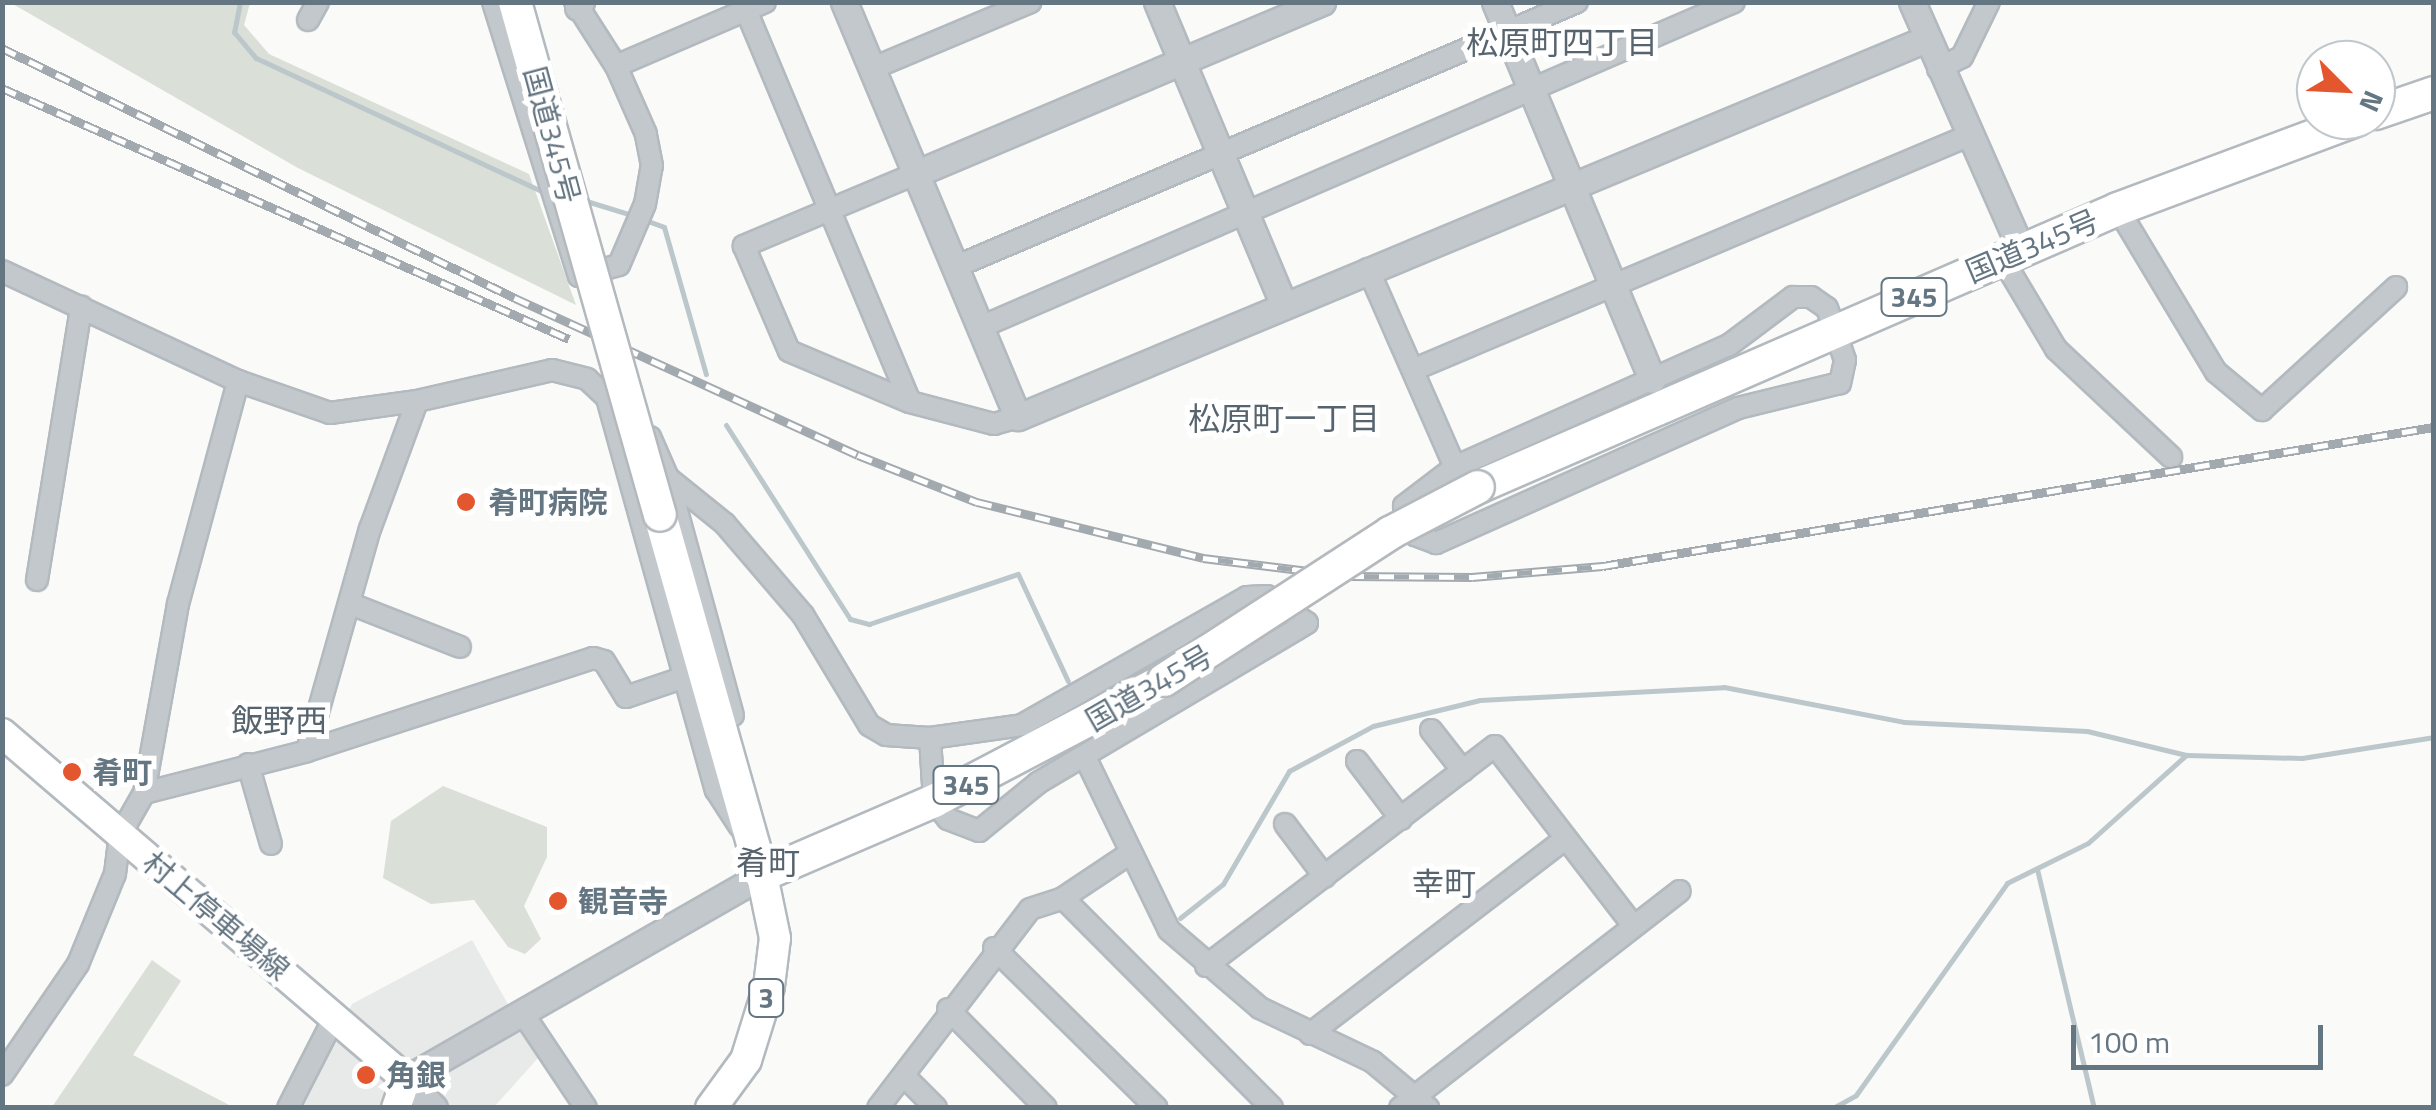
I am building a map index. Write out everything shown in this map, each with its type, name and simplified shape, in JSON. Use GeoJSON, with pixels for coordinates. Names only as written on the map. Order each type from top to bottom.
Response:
{"type":"FeatureCollection","features":[{"type":"Feature","properties":{"kind":"highway","name":"国道345号"},"geometry":{"type":"LineString","coordinates":[[516,2],[756,860],[934,801],[1164,680],[1390,533],[1466,477],[1836,329],[2118,210],[2303,140]]}},
{"type":"Feature","properties":{"kind":"highway"},"geometry":{"type":"LineString","coordinates":[[2396,106],[2434,93]]}},
{"type":"Feature","properties":{"kind":"main road","name":"村上停車場線"},"geometry":{"type":"LineString","coordinates":[[2,733],[406,1080]]}},
{"type":"Feature","properties":{"kind":"main road","name":"3"},"geometry":{"type":"LineString","coordinates":[[711,1108],[746,1060],[770,986],[775,938],[756,860]]}},
{"type":"Feature","properties":{"kind":"main road"},"geometry":{"type":"LineString","coordinates":[[396,1108],[406,1080]]}},
{"type":"Feature","properties":{"kind":"street"},"geometry":{"type":"LineString","coordinates":[[493,2],[579,276],[619,265],[645,204],[652,166],[646,134],[616,66],[578,4]]}},
{"type":"Feature","properties":{"kind":"street"},"geometry":{"type":"LineString","coordinates":[[844,2],[1018,417]]}},
{"type":"Feature","properties":{"kind":"street"},"geometry":{"type":"LineString","coordinates":[[870,69],[1030,2]]}},
{"type":"Feature","properties":{"kind":"street"},"geometry":{"type":"LineString","coordinates":[[1157,2],[1283,303]]}},
{"type":"Feature","properties":{"kind":"street"},"geometry":{"type":"LineString","coordinates":[[1322,2],[744,246],[790,351],[910,402],[994,424],[1926,39]]}},
{"type":"Feature","properties":{"kind":"street"},"geometry":{"type":"LineString","coordinates":[[1495,2],[1652,380]]}},
{"type":"Feature","properties":{"kind":"street"},"geometry":{"type":"LineString","coordinates":[[955,267],[1577,2]]}},
{"type":"Feature","properties":{"kind":"street"},"geometry":{"type":"LineString","coordinates":[[981,327],[1734,2]]}},
{"type":"Feature","properties":{"kind":"street"},"geometry":{"type":"LineString","coordinates":[[1912,2],[1968,136],[2012,256],[2056,348],[2171,457]]}},
{"type":"Feature","properties":{"kind":"street"},"geometry":{"type":"LineString","coordinates":[[1938,69],[1962,56],[1989,2]]}},
{"type":"Feature","properties":{"kind":"street"},"geometry":{"type":"LineString","coordinates":[[616,66],[756,6],[830,210],[910,402]]}},
{"type":"Feature","properties":{"kind":"street"},"geometry":{"type":"LineString","coordinates":[[1414,369],[1611,282],[1968,136]]}},
{"type":"Feature","properties":{"kind":"street"},"geometry":{"type":"LineString","coordinates":[[2118,210],[2216,372],[2262,410],[2396,287]]}},
{"type":"Feature","properties":{"kind":"street"},"geometry":{"type":"LineString","coordinates":[[1368,268],[1466,477]]}},
{"type":"Feature","properties":{"kind":"street"},"geometry":{"type":"LineString","coordinates":[[2,270],[238,381],[330,413],[417,401],[552,370],[588,379],[654,442],[668,478],[751,778],[756,860]]}},
{"type":"Feature","properties":{"kind":"street"},"geometry":{"type":"LineString","coordinates":[[1793,297],[1818,300],[1836,329],[1846,370],[1832,388],[1738,408],[1436,542],[1422,540],[1404,506],[1652,380],[1729,345],[1793,297]]}},
{"type":"Feature","properties":{"kind":"street"},"geometry":{"type":"LineString","coordinates":[[37,580],[81,307]]}},
{"type":"Feature","properties":{"kind":"street"},"geometry":{"type":"LineString","coordinates":[[2,1075],[78,964],[114,874],[120,835],[144,793],[178,604],[238,381]]}},
{"type":"Feature","properties":{"kind":"street"},"geometry":{"type":"LineString","coordinates":[[606,396],[716,790],[756,860]]}},
{"type":"Feature","properties":{"kind":"street"},"geometry":{"type":"LineString","coordinates":[[307,751],[370,530],[417,401]]}},
{"type":"Feature","properties":{"kind":"street"},"geometry":{"type":"LineString","coordinates":[[668,478],[725,524],[803,615],[872,729],[930,738],[1022,726],[1246,596],[1267,596],[1307,622],[1038,782],[979,831],[948,820],[934,801],[930,738]]}},
{"type":"Feature","properties":{"kind":"street"},"geometry":{"type":"LineString","coordinates":[[351,604],[460,646]]}},
{"type":"Feature","properties":{"kind":"street"},"geometry":{"type":"LineString","coordinates":[[144,793],[307,751],[593,658],[604,660],[626,696],[684,677]]}},
{"type":"Feature","properties":{"kind":"street"},"geometry":{"type":"LineString","coordinates":[[1431,730],[1463,770]]}},
{"type":"Feature","properties":{"kind":"street"},"geometry":{"type":"LineString","coordinates":[[1206,966],[1495,746],[1633,925]]}},
{"type":"Feature","properties":{"kind":"street"},"geometry":{"type":"LineString","coordinates":[[1085,757],[1169,930],[1206,966],[1260,1008],[1374,1062],[1423,1101]]}},
{"type":"Feature","properties":{"kind":"street"},"geometry":{"type":"LineString","coordinates":[[1357,761],[1401,819]]}},
{"type":"Feature","properties":{"kind":"street"},"geometry":{"type":"LineString","coordinates":[[248,764],[271,844]]}},
{"type":"Feature","properties":{"kind":"street"},"geometry":{"type":"LineString","coordinates":[[1285,824],[1325,877]]}},
{"type":"Feature","properties":{"kind":"street"},"geometry":{"type":"LineString","coordinates":[[1310,1034],[1566,838]]}},
{"type":"Feature","properties":{"kind":"street"},"geometry":{"type":"LineString","coordinates":[[878,1108],[905,1077],[948,1009],[994,948],[1030,909],[1062,898],[1129,854]]}},
{"type":"Feature","properties":{"kind":"street"},"geometry":{"type":"LineString","coordinates":[[434,1108],[406,1080],[522,1012],[756,860]]}},
{"type":"Feature","properties":{"kind":"street"},"geometry":{"type":"LineString","coordinates":[[1400,1108],[1423,1101],[1633,925],[1680,891]]}},
{"type":"Feature","properties":{"kind":"street"},"geometry":{"type":"LineString","coordinates":[[1062,898],[1272,1108]]}},
{"type":"Feature","properties":{"kind":"street"},"geometry":{"type":"LineString","coordinates":[[994,948],[1157,1108]]}},
{"type":"Feature","properties":{"kind":"street"},"geometry":{"type":"LineString","coordinates":[[948,1009],[1046,1108]]}},
{"type":"Feature","properties":{"kind":"street"},"geometry":{"type":"LineString","coordinates":[[522,1012],[586,1108]]}},
{"type":"Feature","properties":{"kind":"street"},"geometry":{"type":"LineString","coordinates":[[288,1108],[335,1016]]}},
{"type":"Feature","properties":{"kind":"street"},"geometry":{"type":"LineString","coordinates":[[905,1077],[936,1108]]}},
{"type":"Feature","properties":{"kind":"shaded area"},"geometry":{"type":"Polygon","coordinates":[[[11,3],[250,3],[244,25],[269,54],[529,174],[576,305],[298,168],[11,3]]]}},
{"type":"Feature","properties":{"kind":"shaded area"},"geometry":{"type":"Polygon","coordinates":[[[443,786],[547,827],[547,857],[524,906],[541,939],[525,954],[508,947],[474,900],[431,904],[383,878],[391,821],[443,786]]]}},
{"type":"Feature","properties":{"kind":"shaded area"},"geometry":{"type":"Polygon","coordinates":[[[472,940],[538,1058],[494,1107],[300,1108],[352,1004],[472,940]]]}},
{"type":"Feature","properties":{"kind":"shaded area"},"geometry":{"type":"Polygon","coordinates":[[[152,960],[181,981],[133,1055],[233,1107],[52,1107],[152,960]]]}},
{"type":"Feature","properties":{"kind":"waterway"},"geometry":{"type":"LineString","coordinates":[[240,2],[234,32],[256,58],[548,194]]}},
{"type":"Feature","properties":{"kind":"waterway"},"geometry":{"type":"LineString","coordinates":[[583,200],[635,216]]}},
{"type":"Feature","properties":{"kind":"waterway"},"geometry":{"type":"LineString","coordinates":[[645,220],[664,227],[706,374]]}},
{"type":"Feature","properties":{"kind":"waterway"},"geometry":{"type":"LineString","coordinates":[[726,425],[850,619],[869,624],[1018,574],[1068,681]]}},
{"type":"Feature","properties":{"kind":"waterway"},"geometry":{"type":"LineString","coordinates":[[1180,918],[1223,884],[1289,771],[1373,726],[1480,700],[1724,687],[1904,722],[2087,731],[2186,755],[2302,758],[2434,737]]}},
{"type":"Feature","properties":{"kind":"waterway"},"geometry":{"type":"LineString","coordinates":[[1833,1108],[1856,1095],[2007,883],[2088,843],[2186,755]]}},
{"type":"Feature","properties":{"kind":"waterway"},"geometry":{"type":"LineString","coordinates":[[2037,869],[2094,1108]]}},
{"type":"Feature","properties":{"kind":"railway"},"geometry":{"type":"LineString","coordinates":[[2,48],[515,298],[858,455],[977,502],[1203,558],[1349,576],[1472,577],[1603,566],[2434,427]]}},
{"type":"Feature","properties":{"kind":"railway"},"geometry":{"type":"LineString","coordinates":[[2,88],[569,339]]}},
{"type":"Feature","properties":{"kind":"place","name":"肴町病院"},"geometry":{"type":"Point","coordinates":[466,502]}},
{"type":"Feature","properties":{"kind":"place","name":"肴町"},"geometry":{"type":"Point","coordinates":[72,772]}},
{"type":"Feature","properties":{"kind":"place","name":"観音寺"},"geometry":{"type":"Point","coordinates":[558,901]}},
{"type":"Feature","properties":{"kind":"place","name":"角銀"},"geometry":{"type":"Point","coordinates":[366,1075]}},
{"type":"Feature","properties":{"kind":"district","name":"松原町四丁目"},"geometry":{"type":"Point","coordinates":[1562,42]}},
{"type":"Feature","properties":{"kind":"district","name":"松原町一丁目"},"geometry":{"type":"Point","coordinates":[1284,418]}},
{"type":"Feature","properties":{"kind":"district","name":"飯野西"},"geometry":{"type":"Point","coordinates":[279,720]}},
{"type":"Feature","properties":{"kind":"district","name":"肴町"},"geometry":{"type":"Point","coordinates":[768,862]}},
{"type":"Feature","properties":{"kind":"district","name":"幸町"},"geometry":{"type":"Point","coordinates":[1444,883]}}]}
